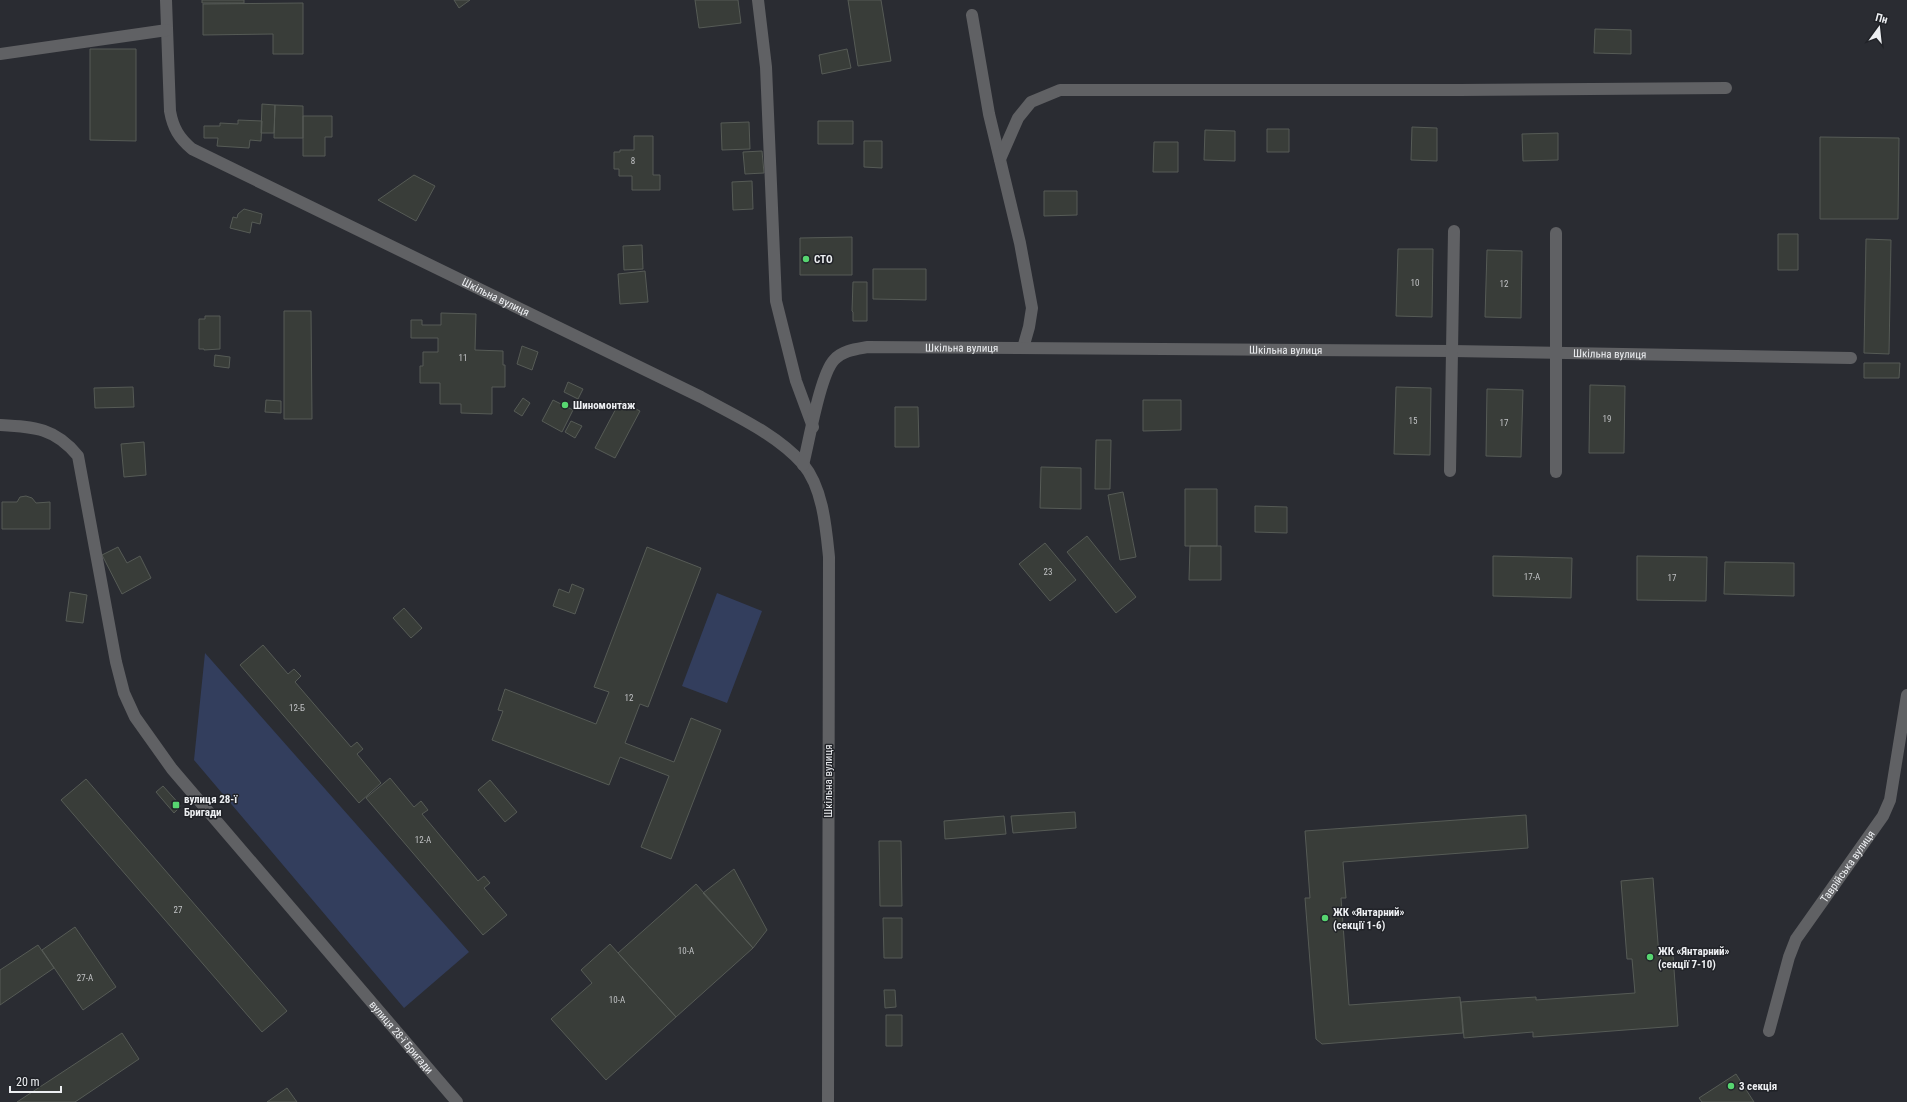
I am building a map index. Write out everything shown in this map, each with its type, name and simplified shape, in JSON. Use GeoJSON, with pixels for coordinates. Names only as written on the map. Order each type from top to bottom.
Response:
{"type":"FeatureCollection","features":[{"type":"Feature","properties":{"kind":"street"},"geometry":{"type":"LineString","coordinates":[[0,54],[167,30],[166,0]]}},
{"type":"Feature","properties":{"kind":"street"},"geometry":{"type":"LineString","coordinates":[[758,0],[766,67],[776,301],[796,382],[813,427]]}},
{"type":"Feature","properties":{"kind":"street"},"geometry":{"type":"LineString","coordinates":[[972,15],[989,114],[1020,243],[1032,308],[1029,327],[1023,348]]}},
{"type":"Feature","properties":{"kind":"street","name":"Шкільна вулиця"},"geometry":{"type":"LineString","coordinates":[[167,30],[170,111],[173,125],[181,140],[192,149],[701,397],[782,444],[804,465],[817,490],[826,523],[829,557],[828,1102]]}},
{"type":"Feature","properties":{"kind":"street"},"geometry":{"type":"LineString","coordinates":[[1000,159],[1018,118],[1031,102],[1060,90],[1726,88]]}},
{"type":"Feature","properties":{"kind":"street"},"geometry":{"type":"LineString","coordinates":[[1450,471],[1454,232]]}},
{"type":"Feature","properties":{"kind":"street"},"geometry":{"type":"LineString","coordinates":[[1556,233],[1556,472]]}},
{"type":"Feature","properties":{"kind":"street","name":"Шкільна вулиця"},"geometry":{"type":"LineString","coordinates":[[804,465],[826,374],[835,359],[849,350],[868,347],[1452,351],[1851,358]]}},
{"type":"Feature","properties":{"kind":"street","name":"вулиця 28-ї Бригади"},"geometry":{"type":"LineString","coordinates":[[0,425],[32,427],[51,432],[67,444],[78,456],[124,693],[135,717],[189,791],[457,1102]]}},
{"type":"Feature","properties":{"kind":"street","name":"Таврійська вулиця"},"geometry":{"type":"LineString","coordinates":[[1769,1031],[1789,957],[1796,938],[1883,816],[1890,800],[1907,695]]}},
{"type":"Feature","properties":{"kind":"shaded area"},"geometry":{"type":"Polygon","coordinates":[[[717,593],[762,611],[727,703],[682,686],[717,593]]]}},
{"type":"Feature","properties":{"kind":"shaded area"},"geometry":{"type":"Polygon","coordinates":[[[205,653],[469,952],[404,1008],[194,760],[205,653]]]}},
{"type":"Feature","properties":{"kind":"building"},"geometry":{"type":"Polygon","coordinates":[[[202,0],[244,0],[244,3],[202,3],[202,0]]]}},
{"type":"Feature","properties":{"kind":"building"},"geometry":{"type":"Polygon","coordinates":[[[454,0],[470,0],[459,8],[454,0]]]}},
{"type":"Feature","properties":{"kind":"building"},"geometry":{"type":"Polygon","coordinates":[[[695,0],[738,0],[741,23],[699,28],[695,0]]]}},
{"type":"Feature","properties":{"kind":"building"},"geometry":{"type":"Polygon","coordinates":[[[848,0],[881,0],[891,61],[858,66],[848,0]]]}},
{"type":"Feature","properties":{"kind":"building"},"geometry":{"type":"Polygon","coordinates":[[[303,3],[303,54],[273,54],[273,34],[203,35],[203,4],[303,3]]]}},
{"type":"Feature","properties":{"kind":"building"},"geometry":{"type":"Polygon","coordinates":[[[1595,29],[1631,30],[1631,54],[1594,53],[1595,29]]]}},
{"type":"Feature","properties":{"kind":"building"},"geometry":{"type":"Polygon","coordinates":[[[90,49],[136,49],[136,141],[90,140],[90,49]]]}},
{"type":"Feature","properties":{"kind":"building"},"geometry":{"type":"Polygon","coordinates":[[[847,49],[851,68],[822,74],[819,55],[847,49]]]}},
{"type":"Feature","properties":{"kind":"building"},"geometry":{"type":"Polygon","coordinates":[[[262,104],[275,105],[274,133],[261,133],[262,104]]]}},
{"type":"Feature","properties":{"kind":"building"},"geometry":{"type":"Polygon","coordinates":[[[275,105],[303,106],[303,138],[274,138],[275,105]]]}},
{"type":"Feature","properties":{"kind":"building"},"geometry":{"type":"Polygon","coordinates":[[[303,116],[332,116],[332,137],[325,137],[325,156],[303,156],[303,116]]]}},
{"type":"Feature","properties":{"kind":"building"},"geometry":{"type":"Polygon","coordinates":[[[238,120],[262,121],[261,141],[250,140],[249,148],[217,146],[218,138],[204,138],[204,126],[220,126],[220,123],[238,124],[238,120]]]}},
{"type":"Feature","properties":{"kind":"building"},"geometry":{"type":"Polygon","coordinates":[[[818,121],[853,121],[853,144],[818,144],[818,121]]]}},
{"type":"Feature","properties":{"kind":"building"},"geometry":{"type":"Polygon","coordinates":[[[749,122],[750,149],[722,150],[721,123],[749,122]]]}},
{"type":"Feature","properties":{"kind":"building"},"geometry":{"type":"Polygon","coordinates":[[[1412,127],[1437,128],[1437,161],[1411,160],[1412,127]]]}},
{"type":"Feature","properties":{"kind":"building"},"geometry":{"type":"Polygon","coordinates":[[[1267,129],[1289,129],[1289,152],[1267,152],[1267,129]]]}},
{"type":"Feature","properties":{"kind":"building"},"geometry":{"type":"Polygon","coordinates":[[[1205,130],[1235,131],[1235,161],[1204,160],[1205,130]]]}},
{"type":"Feature","properties":{"kind":"building"},"geometry":{"type":"Polygon","coordinates":[[[1558,133],[1558,160],[1523,161],[1522,134],[1558,133]]]}},
{"type":"Feature","properties":{"kind":"building"},"geometry":{"type":"Polygon","coordinates":[[[634,136],[653,136],[653,175],[660,175],[660,190],[632,190],[632,176],[619,176],[619,169],[614,169],[614,152],[620,152],[620,150],[634,150],[634,136]]]}},
{"type":"Feature","properties":{"kind":"building"},"geometry":{"type":"Polygon","coordinates":[[[1820,137],[1899,138],[1898,219],[1820,219],[1820,137]]]}},
{"type":"Feature","properties":{"kind":"building"},"geometry":{"type":"Polygon","coordinates":[[[864,141],[882,141],[882,168],[864,167],[864,141]]]}},
{"type":"Feature","properties":{"kind":"building"},"geometry":{"type":"Polygon","coordinates":[[[1154,142],[1178,142],[1178,172],[1153,172],[1154,142]]]}},
{"type":"Feature","properties":{"kind":"building"},"geometry":{"type":"Polygon","coordinates":[[[762,151],[764,173],[745,174],[743,152],[762,151]]]}},
{"type":"Feature","properties":{"kind":"building"},"geometry":{"type":"Polygon","coordinates":[[[414,175],[435,186],[416,221],[378,200],[414,175]]]}},
{"type":"Feature","properties":{"kind":"building"},"geometry":{"type":"Polygon","coordinates":[[[752,181],[753,209],[733,210],[732,182],[752,181]]]}},
{"type":"Feature","properties":{"kind":"building"},"geometry":{"type":"Polygon","coordinates":[[[1044,191],[1077,191],[1077,215],[1044,216],[1044,191]]]}},
{"type":"Feature","properties":{"kind":"building"},"geometry":{"type":"Polygon","coordinates":[[[244,209],[262,214],[260,224],[252,222],[250,233],[230,228],[233,217],[237,218],[238,214],[244,209]]]}},
{"type":"Feature","properties":{"kind":"building"},"geometry":{"type":"Polygon","coordinates":[[[1778,234],[1798,234],[1798,270],[1778,270],[1778,234]]]}},
{"type":"Feature","properties":{"kind":"building"},"geometry":{"type":"Polygon","coordinates":[[[852,237],[852,275],[800,275],[800,238],[852,237]]]}},
{"type":"Feature","properties":{"kind":"building"},"geometry":{"type":"Polygon","coordinates":[[[1866,239],[1891,240],[1889,354],[1864,353],[1866,239]]]}},
{"type":"Feature","properties":{"kind":"building"},"geometry":{"type":"Polygon","coordinates":[[[642,245],[643,269],[624,270],[623,246],[642,245]]]}},
{"type":"Feature","properties":{"kind":"building"},"geometry":{"type":"Polygon","coordinates":[[[1398,249],[1433,249],[1432,317],[1396,316],[1398,249]]]}},
{"type":"Feature","properties":{"kind":"building"},"geometry":{"type":"Polygon","coordinates":[[[1487,250],[1522,251],[1521,318],[1485,317],[1487,250]]]}},
{"type":"Feature","properties":{"kind":"building"},"geometry":{"type":"Polygon","coordinates":[[[873,269],[926,269],[926,300],[873,299],[873,269]]]}},
{"type":"Feature","properties":{"kind":"building"},"geometry":{"type":"Polygon","coordinates":[[[645,271],[648,302],[620,304],[618,274],[645,271]]]}},
{"type":"Feature","properties":{"kind":"building"},"geometry":{"type":"Polygon","coordinates":[[[853,282],[867,282],[867,321],[853,321],[853,282]]]}},
{"type":"Feature","properties":{"kind":"building"},"geometry":{"type":"Polygon","coordinates":[[[284,311],[311,311],[312,419],[284,419],[284,311]]]}},
{"type":"Feature","properties":{"kind":"building"},"geometry":{"type":"Polygon","coordinates":[[[441,313],[476,314],[475,350],[503,351],[503,365],[505,365],[505,387],[492,387],[492,414],[461,413],[461,404],[440,404],[440,383],[420,383],[420,366],[423,366],[423,352],[438,352],[438,338],[411,338],[411,320],[422,320],[422,325],[441,325],[441,313]]]}},
{"type":"Feature","properties":{"kind":"building"},"geometry":{"type":"Polygon","coordinates":[[[205,316],[220,316],[220,349],[199,349],[199,319],[205,319],[205,316]]]}},
{"type":"Feature","properties":{"kind":"building"},"geometry":{"type":"Polygon","coordinates":[[[522,346],[538,352],[532,370],[517,364],[522,346]]]}},
{"type":"Feature","properties":{"kind":"building"},"geometry":{"type":"Polygon","coordinates":[[[215,355],[230,357],[229,368],[214,366],[215,355]]]}},
{"type":"Feature","properties":{"kind":"building"},"geometry":{"type":"Polygon","coordinates":[[[1864,363],[1900,363],[1899,378],[1864,378],[1864,363]]]}},
{"type":"Feature","properties":{"kind":"building"},"geometry":{"type":"Polygon","coordinates":[[[568,382],[583,389],[578,399],[564,392],[568,382]]]}},
{"type":"Feature","properties":{"kind":"building"},"geometry":{"type":"Polygon","coordinates":[[[1590,385],[1625,386],[1624,453],[1589,453],[1590,385]]]}},
{"type":"Feature","properties":{"kind":"building"},"geometry":{"type":"Polygon","coordinates":[[[133,387],[134,407],[95,408],[94,388],[133,387]]]}},
{"type":"Feature","properties":{"kind":"building"},"geometry":{"type":"Polygon","coordinates":[[[1396,387],[1431,388],[1430,455],[1394,454],[1396,387]]]}},
{"type":"Feature","properties":{"kind":"building"},"geometry":{"type":"Polygon","coordinates":[[[1487,389],[1523,390],[1521,457],[1486,456],[1487,389]]]}},
{"type":"Feature","properties":{"kind":"building"},"geometry":{"type":"Polygon","coordinates":[[[523,398],[530,403],[522,416],[514,411],[523,398]]]}},
{"type":"Feature","properties":{"kind":"building"},"geometry":{"type":"Polygon","coordinates":[[[266,400],[281,401],[281,413],[265,412],[266,400]]]}},
{"type":"Feature","properties":{"kind":"building"},"geometry":{"type":"Polygon","coordinates":[[[553,400],[573,410],[562,432],[542,421],[553,400]]]}},
{"type":"Feature","properties":{"kind":"building"},"geometry":{"type":"Polygon","coordinates":[[[1143,400],[1181,400],[1181,430],[1143,431],[1143,400]]]}},
{"type":"Feature","properties":{"kind":"building"},"geometry":{"type":"Polygon","coordinates":[[[620,401],[640,411],[615,458],[595,448],[620,401]]]}},
{"type":"Feature","properties":{"kind":"building"},"geometry":{"type":"Polygon","coordinates":[[[895,407],[918,407],[919,447],[895,447],[895,407]]]}},
{"type":"Feature","properties":{"kind":"building"},"geometry":{"type":"Polygon","coordinates":[[[571,421],[582,426],[575,438],[565,432],[571,421]]]}},
{"type":"Feature","properties":{"kind":"building"},"geometry":{"type":"Polygon","coordinates":[[[1096,440],[1111,440],[1110,489],[1095,489],[1096,440]]]}},
{"type":"Feature","properties":{"kind":"building"},"geometry":{"type":"Polygon","coordinates":[[[144,442],[146,475],[124,477],[121,444],[144,442]]]}},
{"type":"Feature","properties":{"kind":"building"},"geometry":{"type":"Polygon","coordinates":[[[1041,467],[1081,468],[1081,509],[1040,508],[1041,467]]]}},
{"type":"Feature","properties":{"kind":"building"},"geometry":{"type":"Polygon","coordinates":[[[1185,489],[1217,489],[1217,546],[1185,546],[1185,489]]]}},
{"type":"Feature","properties":{"kind":"building"},"geometry":{"type":"Polygon","coordinates":[[[1123,492],[1136,557],[1120,560],[1108,495],[1123,492]]]}},
{"type":"Feature","properties":{"kind":"building"},"geometry":{"type":"Polygon","coordinates":[[[26,496],[32,498],[36,503],[50,502],[50,529],[2,529],[2,502],[17,502],[20,497],[26,496]]]}},
{"type":"Feature","properties":{"kind":"building"},"geometry":{"type":"Polygon","coordinates":[[[1255,506],[1287,507],[1287,533],[1255,532],[1255,506]]]}},
{"type":"Feature","properties":{"kind":"building"},"geometry":{"type":"Polygon","coordinates":[[[1087,536],[1136,597],[1116,613],[1067,552],[1087,536]]]}},
{"type":"Feature","properties":{"kind":"building"},"geometry":{"type":"Polygon","coordinates":[[[1045,543],[1076,580],[1050,601],[1019,564],[1045,543]]]}},
{"type":"Feature","properties":{"kind":"building"},"geometry":{"type":"Polygon","coordinates":[[[1190,546],[1221,546],[1221,580],[1189,580],[1190,546]]]}},
{"type":"Feature","properties":{"kind":"building"},"geometry":{"type":"Polygon","coordinates":[[[118,547],[127,563],[140,556],[151,578],[122,594],[102,555],[118,547]]]}},
{"type":"Feature","properties":{"kind":"building"},"geometry":{"type":"Polygon","coordinates":[[[647,547],[701,568],[648,707],[640,704],[625,743],[674,762],[691,718],[721,730],[671,859],[641,847],[669,776],[620,757],[609,785],[492,740],[503,711],[498,710],[505,689],[596,724],[609,692],[594,687],[647,547]]]}},
{"type":"Feature","properties":{"kind":"building"},"geometry":{"type":"Polygon","coordinates":[[[1493,556],[1572,558],[1571,598],[1493,596],[1493,556]]]}},
{"type":"Feature","properties":{"kind":"building"},"geometry":{"type":"Polygon","coordinates":[[[1637,556],[1707,557],[1706,601],[1637,600],[1637,556]]]}},
{"type":"Feature","properties":{"kind":"building"},"geometry":{"type":"Polygon","coordinates":[[[1725,562],[1794,563],[1794,596],[1724,594],[1725,562]]]}},
{"type":"Feature","properties":{"kind":"building"},"geometry":{"type":"Polygon","coordinates":[[[572,584],[584,589],[575,614],[553,606],[559,589],[569,593],[572,584]]]}},
{"type":"Feature","properties":{"kind":"building"},"geometry":{"type":"Polygon","coordinates":[[[70,592],[87,595],[83,623],[66,621],[70,592]]]}},
{"type":"Feature","properties":{"kind":"building"},"geometry":{"type":"Polygon","coordinates":[[[404,608],[422,628],[411,638],[393,618],[404,608]]]}},
{"type":"Feature","properties":{"kind":"building"},"geometry":{"type":"Polygon","coordinates":[[[263,645],[288,674],[294,669],[301,676],[295,682],[351,747],[357,742],[363,749],[357,754],[381,783],[359,803],[240,665],[263,645]]]}},
{"type":"Feature","properties":{"kind":"building"},"geometry":{"type":"Polygon","coordinates":[[[390,778],[414,807],[421,801],[428,810],[422,814],[478,881],[484,876],[490,883],[484,888],[507,915],[483,935],[366,798],[390,778]]]}},
{"type":"Feature","properties":{"kind":"building"},"geometry":{"type":"Polygon","coordinates":[[[86,779],[287,1011],[262,1032],[61,800],[86,779]]]}},
{"type":"Feature","properties":{"kind":"building"},"geometry":{"type":"Polygon","coordinates":[[[490,780],[517,812],[505,822],[478,790],[490,780]]]}},
{"type":"Feature","properties":{"kind":"building"},"geometry":{"type":"Polygon","coordinates":[[[163,786],[181,806],[174,813],[156,792],[163,786]]]}},
{"type":"Feature","properties":{"kind":"building"},"geometry":{"type":"Polygon","coordinates":[[[1075,812],[1076,828],[1013,833],[1011,816],[1075,812]]]}},
{"type":"Feature","properties":{"kind":"building","name":"ЖК «Янтарний» (секції 1-6)"},"geometry":{"type":"Polygon","coordinates":[[[1526,815],[1528,848],[1343,862],[1346,898],[1341,898],[1349,1005],[1460,997],[1463,1033],[1322,1044],[1316,1039],[1305,898],[1310,898],[1305,831],[1526,815]]]}},
{"type":"Feature","properties":{"kind":"building"},"geometry":{"type":"Polygon","coordinates":[[[1004,816],[1006,834],[945,839],[944,821],[1004,816]]]}},
{"type":"Feature","properties":{"kind":"building"},"geometry":{"type":"Polygon","coordinates":[[[879,841],[901,841],[902,906],[880,906],[879,841]]]}},
{"type":"Feature","properties":{"kind":"building"},"geometry":{"type":"Polygon","coordinates":[[[734,869],[767,930],[753,948],[703,893],[734,869]]]}},
{"type":"Feature","properties":{"kind":"building","name":"ЖК «Янтарний» (секції 7-10)"},"geometry":{"type":"Polygon","coordinates":[[[1653,878],[1659,956],[1673,955],[1678,1026],[1533,1037],[1533,1032],[1464,1038],[1461,1002],[1536,997],[1536,1000],[1635,993],[1632,959],[1627,959],[1621,881],[1653,878]]]}},
{"type":"Feature","properties":{"kind":"building"},"geometry":{"type":"Polygon","coordinates":[[[696,884],[753,948],[676,1017],[618,953],[696,884]]]}},
{"type":"Feature","properties":{"kind":"building"},"geometry":{"type":"Polygon","coordinates":[[[883,918],[902,918],[902,958],[884,958],[883,918]]]}},
{"type":"Feature","properties":{"kind":"building"},"geometry":{"type":"Polygon","coordinates":[[[75,927],[116,987],[83,1010],[42,950],[75,927]]]}},
{"type":"Feature","properties":{"kind":"building"},"geometry":{"type":"Polygon","coordinates":[[[610,944],[676,1017],[606,1080],[551,1019],[592,983],[581,970],[610,944]]]}},
{"type":"Feature","properties":{"kind":"building"},"geometry":{"type":"Polygon","coordinates":[[[38,945],[54,968],[0,1005],[0,970],[38,945]]]}},
{"type":"Feature","properties":{"kind":"building"},"geometry":{"type":"Polygon","coordinates":[[[884,990],[895,990],[896,1007],[885,1008],[884,990]]]}},
{"type":"Feature","properties":{"kind":"building"},"geometry":{"type":"Polygon","coordinates":[[[886,1015],[902,1015],[902,1046],[886,1046],[886,1015]]]}},
{"type":"Feature","properties":{"kind":"building"},"geometry":{"type":"Polygon","coordinates":[[[122,1033],[139,1059],[75,1102],[17,1102],[122,1033]]]}},
{"type":"Feature","properties":{"kind":"building","name":"3 секція"},"geometry":{"type":"Polygon","coordinates":[[[1736,1074],[1754,1102],[1702,1102],[1699,1098],[1736,1074]]]}},
{"type":"Feature","properties":{"kind":"building"},"geometry":{"type":"Polygon","coordinates":[[[287,1088],[297,1102],[267,1102],[287,1088]]]}},
{"type":"Feature","properties":{"kind":"place","name":"СТО"},"geometry":{"type":"Point","coordinates":[806,259]}},
{"type":"Feature","properties":{"kind":"place","name":"Шиномонтаж"},"geometry":{"type":"Point","coordinates":[565,405]}},
{"type":"Feature","properties":{"kind":"place","name":"вулиця 28-ї Бригади"},"geometry":{"type":"Point","coordinates":[176,805]}},
{"type":"Feature","properties":{"kind":"place","name":"ЖК «Янтарний» (секції 1-6)"},"geometry":{"type":"Point","coordinates":[1325,918]}},
{"type":"Feature","properties":{"kind":"place","name":"ЖК «Янтарний» (секції 7-10)"},"geometry":{"type":"Point","coordinates":[1650,957]}},
{"type":"Feature","properties":{"kind":"place","name":"3 секція"},"geometry":{"type":"Point","coordinates":[1731,1086]}}]}
